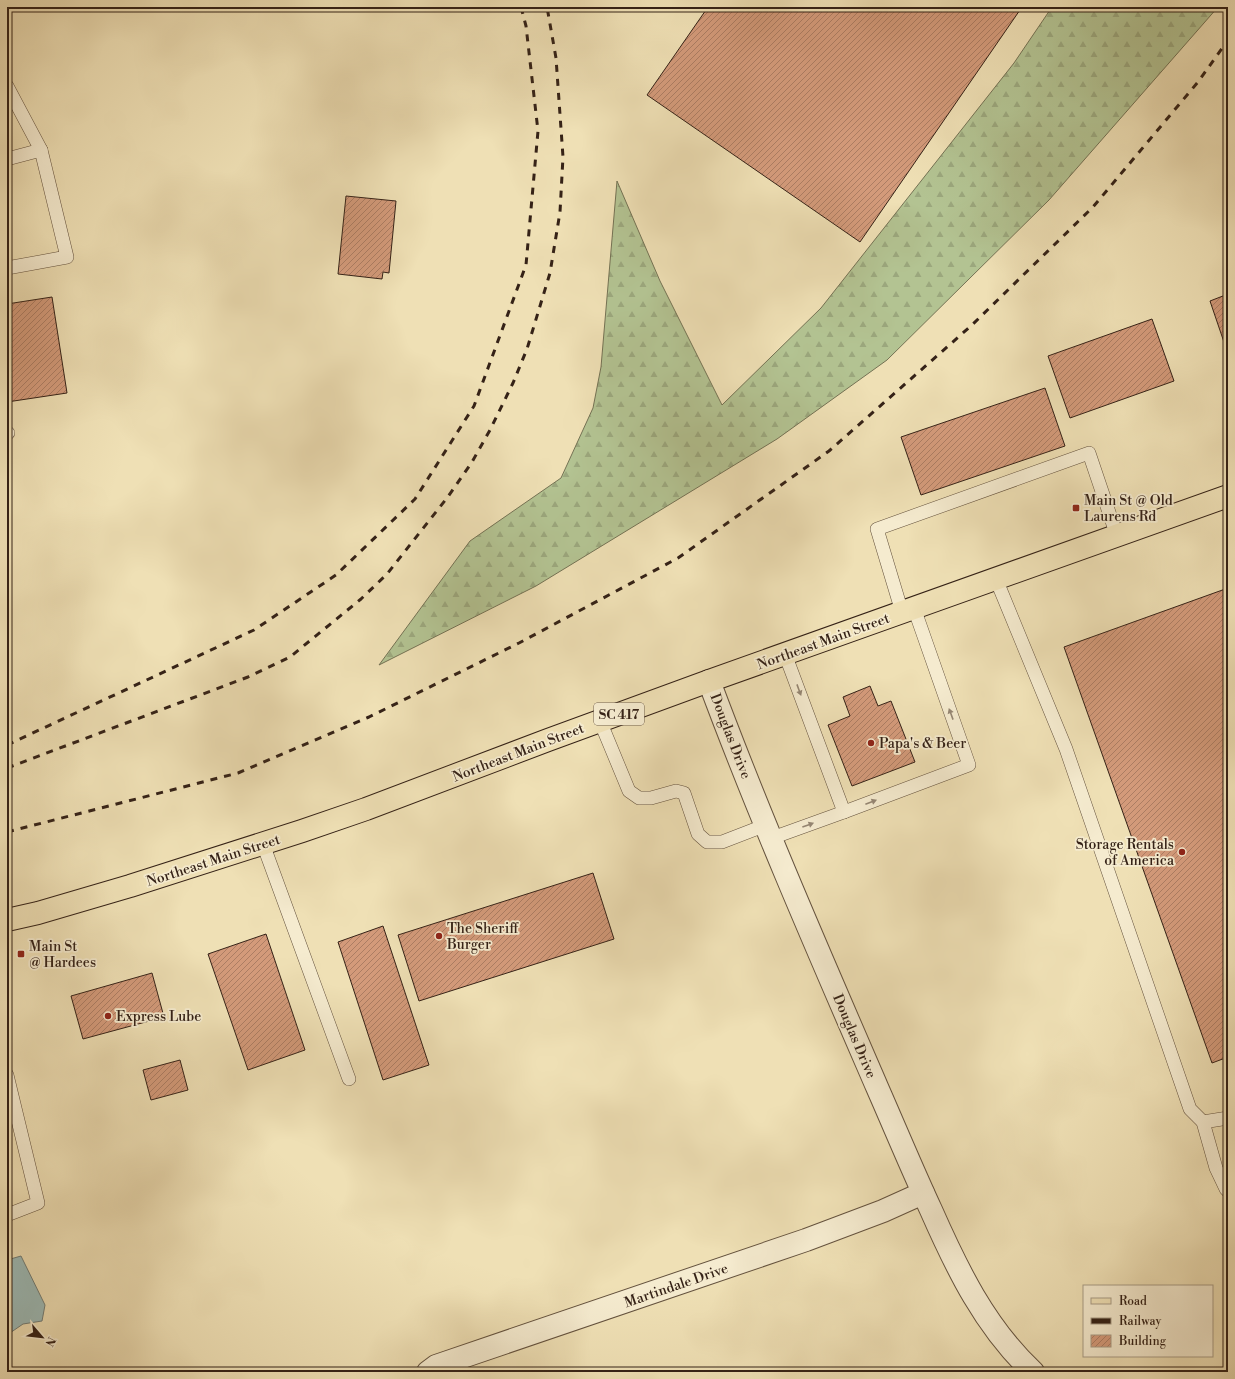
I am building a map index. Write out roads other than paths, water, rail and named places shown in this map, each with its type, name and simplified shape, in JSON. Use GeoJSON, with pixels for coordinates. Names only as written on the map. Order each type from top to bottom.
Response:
{"type":"FeatureCollection","features":[{"type":"Feature","properties":{"kind":"main road","name":"Northeast Main Street"},"geometry":{"type":"LineString","coordinates":[[7,920],[38,913],[130,886],[263,844],[366,809],[709,681],[1228,496]]}},
{"type":"Feature","properties":{"kind":"street","name":"Douglas Drive"},"geometry":{"type":"LineString","coordinates":[[709,681],[729,734],[830,978],[948,1249],[973,1297],[992,1326],[1015,1354],[1033,1372]]}},
{"type":"Feature","properties":{"kind":"street","name":"Martindale Drive"},"geometry":{"type":"LineString","coordinates":[[428,1372],[436,1366],[806,1240],[883,1211],[923,1193]]}},
{"type":"Feature","properties":{"kind":"lane"},"geometry":{"type":"LineString","coordinates":[[7,86],[41,150],[68,257],[7,268]]}},
{"type":"Feature","properties":{"kind":"lane"},"geometry":{"type":"LineString","coordinates":[[7,159],[41,150]]}},
{"type":"Feature","properties":{"kind":"lane"},"geometry":{"type":"LineString","coordinates":[[600,721],[629,791],[639,798],[651,798],[676,790],[684,793],[698,834],[707,842],[722,842],[844,812],[969,765],[877,529],[1088,452],[1117,536]]}},
{"type":"Feature","properties":{"kind":"lane"},"geometry":{"type":"LineString","coordinates":[[996,579],[1066,749],[1190,1110],[1203,1122],[1216,1168],[1228,1191]]}},
{"type":"Feature","properties":{"kind":"lane"},"geometry":{"type":"LineString","coordinates":[[786,654],[844,812]]}},
{"type":"Feature","properties":{"kind":"lane"},"geometry":{"type":"LineString","coordinates":[[263,844],[348,1079]]}},
{"type":"Feature","properties":{"kind":"lane"},"geometry":{"type":"LineString","coordinates":[[7,1075],[38,1203],[7,1215]]}},
{"type":"Feature","properties":{"kind":"lane"},"geometry":{"type":"LineString","coordinates":[[1203,1122],[1228,1118]]}},
{"type":"Feature","properties":{"kind":"water"},"geometry":{"type":"Polygon","coordinates":[[[21,1256],[45,1305],[42,1321],[23,1324],[7,1335],[7,1260],[21,1256]]]}},
{"type":"Feature","properties":{"kind":"railway"},"geometry":{"type":"LineString","coordinates":[[7,745],[254,630],[336,575],[415,499],[474,406],[526,265],[538,131],[526,26],[521,7]]}},
{"type":"Feature","properties":{"kind":"railway"},"geometry":{"type":"LineString","coordinates":[[7,768],[248,677],[290,657],[361,599],[387,574],[447,498],[472,462],[490,430],[513,383],[527,349],[550,273],[560,212],[563,157],[556,58],[547,7]]}},
{"type":"Feature","properties":{"kind":"railway"},"geometry":{"type":"LineString","coordinates":[[7,832],[238,773],[369,717],[519,643],[678,558],[829,451],[972,325],[1093,207],[1198,82],[1228,40]]}},
{"type":"Feature","properties":{"kind":"place","name":"Main St @ Old Laurens Rd"},"geometry":{"type":"Point","coordinates":[1076,508]}},
{"type":"Feature","properties":{"kind":"place","name":"Papa's & Beer"},"geometry":{"type":"Point","coordinates":[871,743]}},
{"type":"Feature","properties":{"kind":"place","name":"Storage Rentals of America"},"geometry":{"type":"Point","coordinates":[1182,852]}},
{"type":"Feature","properties":{"kind":"place","name":"The Sheriff Burger"},"geometry":{"type":"Point","coordinates":[439,936]}},
{"type":"Feature","properties":{"kind":"place","name":"Main St @ Hardees"},"geometry":{"type":"Point","coordinates":[21,954]}},
{"type":"Feature","properties":{"kind":"place","name":"Express Lube"},"geometry":{"type":"Point","coordinates":[108,1016]}}]}
